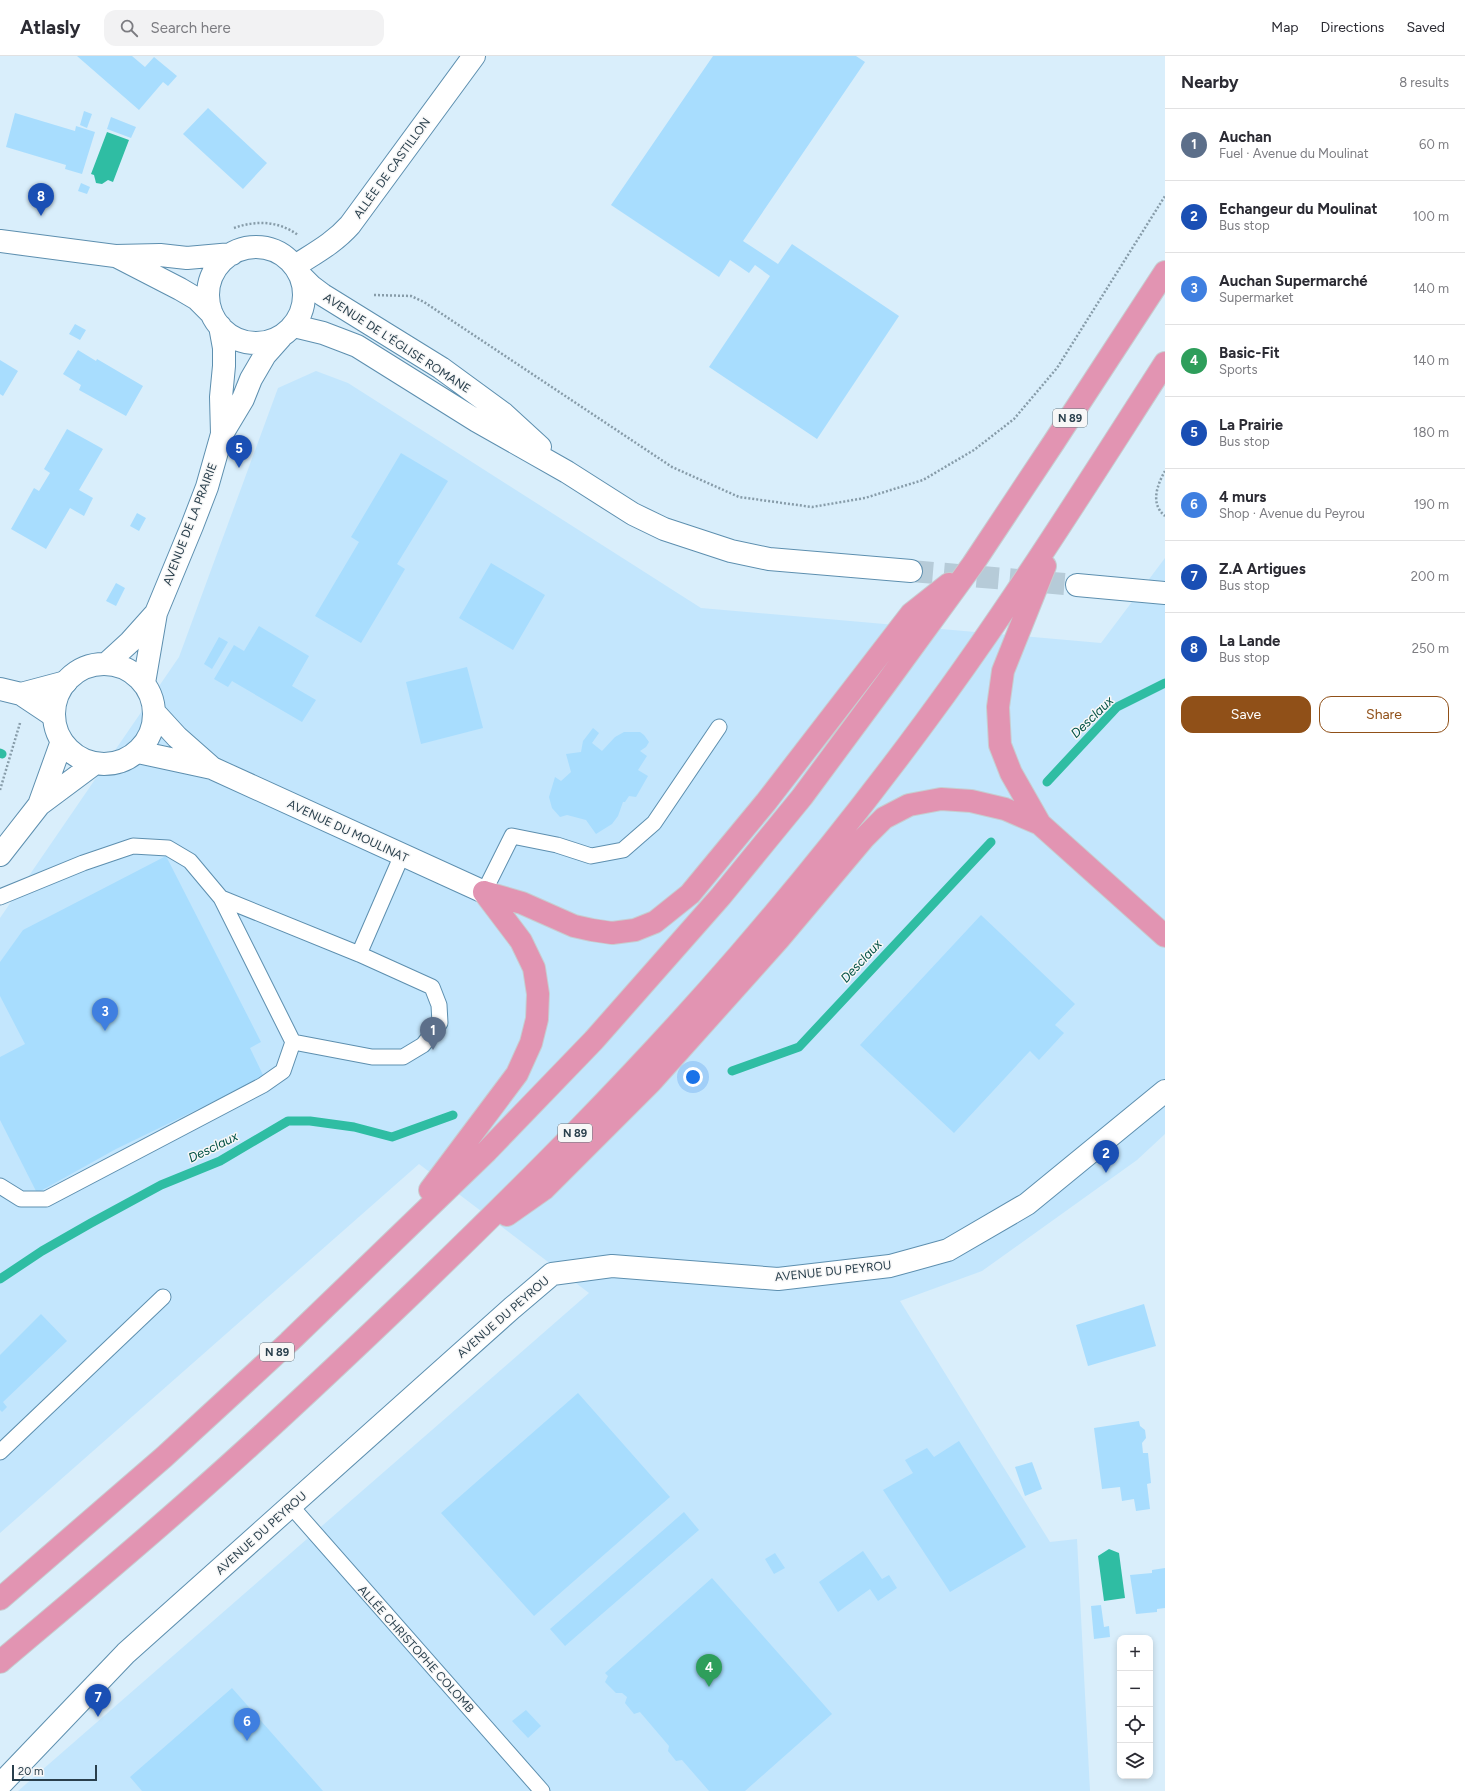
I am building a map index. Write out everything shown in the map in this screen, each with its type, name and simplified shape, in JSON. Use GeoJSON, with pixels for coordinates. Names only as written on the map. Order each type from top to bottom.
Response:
{"type":"FeatureCollection","features":[{"type":"Feature","properties":{"kind":"highway","name":"N 89"},"geometry":{"type":"LineString","coordinates":[[0,1598],[164,1457],[289,1342],[487,1151],[594,1040],[721,896],[802,797],[972,564],[1165,272]]}},
{"type":"Feature","properties":{"kind":"highway","name":"N 89"},"geometry":{"type":"LineString","coordinates":[[0,1662],[195,1496],[334,1369],[461,1247],[590,1118],[667,1037],[740,953],[827,848],[925,722],[1013,597],[1165,363]]}},
{"type":"Feature","properties":{"kind":"highway"},"geometry":{"type":"LineString","coordinates":[[1062,523],[1003,671],[998,707],[1000,745],[1011,773],[1040,824],[1165,936]]}},
{"type":"Feature","properties":{"kind":"highway"},"geometry":{"type":"LineString","coordinates":[[484,892],[522,903],[574,926],[592,930],[612,933],[620,932],[634,930],[655,922],[690,894],[723,856],[911,614],[972,564]]}},
{"type":"Feature","properties":{"kind":"highway"},"geometry":{"type":"LineString","coordinates":[[461,1247],[544,1189],[646,1088],[779,939],[864,838],[884,818],[909,805],[941,799],[971,801],[1005,809],[1040,824]]}},
{"type":"Feature","properties":{"kind":"highway"},"geometry":{"type":"LineString","coordinates":[[389,1245],[517,1074],[531,1043],[537,1019],[538,994],[534,968],[522,941],[484,892]]}},
{"type":"Feature","properties":{"kind":"street","name":"ALLÉE DE CASTILLON"},"geometry":{"type":"LineString","coordinates":[[298,270],[339,237],[350,225],[474,56]]}},
{"type":"Feature","properties":{"kind":"street"},"geometry":{"type":"LineString","coordinates":[[0,242],[115,256],[160,255],[187,258],[232,254]]}},
{"type":"Feature","properties":{"kind":"street"},"geometry":{"type":"LineString","coordinates":[[115,256],[197,299],[224,331],[237,340],[252,344],[268,343],[287,331],[302,312],[305,296],[303,280],[298,270],[283,255],[268,248],[252,247],[236,251],[223,260],[213,273],[208,289],[208,304],[216,320]]}},
{"type":"Feature","properties":{"kind":"street","name":"AVENUE DE L'ÉGLISE ROMANE"},"geometry":{"type":"LineString","coordinates":[[298,270],[311,286],[323,295],[441,368],[498,410],[567,472]]}},
{"type":"Feature","properties":{"kind":"street","name":"AVENUE DE LA PRAIRIE"},"geometry":{"type":"LineString","coordinates":[[216,320],[224,348],[222,434]]}},
{"type":"Feature","properties":{"kind":"street","name":"AVENUE DE L'ÉGLISE ROMANE"},"geometry":{"type":"LineString","coordinates":[[287,331],[323,333],[357,346],[477,422],[567,472],[633,514],[664,529],[730,551],[769,559],[911,571]]}},
{"type":"Feature","properties":{"kind":"street","name":"AVENUE DE LA PRAIRIE"},"geometry":{"type":"LineString","coordinates":[[144,683],[156,614],[192,526],[222,434],[243,399],[251,379],[264,355],[287,331]]}},
{"type":"Feature","properties":{"kind":"street"},"geometry":{"type":"LineString","coordinates":[[1076,584],[1165,593]]}},
{"type":"Feature","properties":{"kind":"street","name":"AVENUE DE LA PRAIRIE"},"geometry":{"type":"LineString","coordinates":[[106,664],[130,642],[156,614]]}},
{"type":"Feature","properties":{"kind":"street"},"geometry":{"type":"LineString","coordinates":[[106,664],[118,665],[132,672],[144,683],[152,697],[155,713],[153,729],[146,743],[138,752],[122,762],[107,765],[94,764],[77,757],[66,747],[58,733],[54,716],[55,703],[61,688],[72,676],[86,667],[106,664]]}},
{"type":"Feature","properties":{"kind":"street"},"geometry":{"type":"LineString","coordinates":[[21,694],[66,682]]}},
{"type":"Feature","properties":{"kind":"street"},"geometry":{"type":"LineString","coordinates":[[0,689],[21,694],[54,716]]}},
{"type":"Feature","properties":{"kind":"street","name":"AVENUE DU MOULINAT"},"geometry":{"type":"LineString","coordinates":[[155,713],[177,737],[212,768]]}},
{"type":"Feature","properties":{"kind":"street"},"geometry":{"type":"LineString","coordinates":[[39,805],[62,741]]}},
{"type":"Feature","properties":{"kind":"street","name":"AVENUE DU MOULINAT"},"geometry":{"type":"LineString","coordinates":[[138,752],[212,768],[484,892]]}},
{"type":"Feature","properties":{"kind":"street"},"geometry":{"type":"LineString","coordinates":[[0,855],[39,805],[94,764]]}},
{"type":"Feature","properties":{"kind":"street","name":"AVENUE DU PEYROU"},"geometry":{"type":"LineString","coordinates":[[0,1785],[126,1653],[552,1274],[612,1266],[778,1279],[890,1266],[948,1250],[1027,1204],[1164,1095]]}},
{"type":"Feature","properties":{"kind":"lane"},"geometry":{"type":"LineString","coordinates":[[484,892],[512,836],[557,844],[591,856],[623,850],[654,823],[719,727]]}},
{"type":"Feature","properties":{"kind":"lane"},"geometry":{"type":"LineString","coordinates":[[0,897],[83,863],[134,846],[168,848],[190,861],[221,898],[293,1042],[283,1071],[263,1085],[46,1199],[21,1199],[0,1186]]}},
{"type":"Feature","properties":{"kind":"lane"},"geometry":{"type":"LineString","coordinates":[[359,954],[402,855]]}},
{"type":"Feature","properties":{"kind":"lane"},"geometry":{"type":"LineString","coordinates":[[221,898],[359,954],[432,987],[439,1005],[440,1023],[423,1045],[403,1057],[372,1057],[293,1042]]}},
{"type":"Feature","properties":{"kind":"lane"},"geometry":{"type":"LineString","coordinates":[[0,1452],[163,1297]]}},
{"type":"Feature","properties":{"kind":"lane","name":"ALLÉE CHRISTOPHE COLOMB"},"geometry":{"type":"LineString","coordinates":[[291,1506],[542,1791]]}},
{"type":"Feature","properties":{"kind":"path"},"geometry":{"type":"LineString","coordinates":[[424,302],[672,467],[739,497],[812,507],[865,498],[923,480],[974,450],[1014,419],[1058,368],[1165,196]]}},
{"type":"Feature","properties":{"kind":"path"},"geometry":{"type":"LineString","coordinates":[[1165,471],[1158,482],[1155,496],[1162,514],[1165,516]]}},
{"type":"Feature","properties":{"kind":"path"},"geometry":{"type":"LineString","coordinates":[[0,790],[22,714],[21,694]]}},
{"type":"Feature","properties":{"kind":"shaded area"},"geometry":{"type":"Polygon","coordinates":[[[107,132],[129,140],[113,182],[108,180],[102,184],[96,183],[94,175],[91,174],[107,132]]]}},
{"type":"Feature","properties":{"kind":"shaded area"},"geometry":{"type":"Polygon","coordinates":[[[316,371],[348,383],[701,608],[1101,643],[1165,558],[1165,1134],[1137,1160],[982,1271],[900,1301],[1050,1542],[1077,1539],[1090,1791],[18,1791],[589,1293],[419,1164],[0,1533],[0,918],[179,657],[278,388],[316,371]]]}},
{"type":"Feature","properties":{"kind":"shaded area"},"geometry":{"type":"Polygon","coordinates":[[[1109,1549],[1119,1553],[1125,1598],[1104,1601],[1098,1556],[1109,1549]]]}},
{"type":"Feature","properties":{"kind":"building"},"geometry":{"type":"Polygon","coordinates":[[[77,56],[132,56],[145,67],[154,57],[177,76],[168,86],[163,82],[139,110],[77,56]]]}},
{"type":"Feature","properties":{"kind":"building"},"geometry":{"type":"Polygon","coordinates":[[[713,56],[856,56],[865,62],[743,241],[778,264],[792,244],[899,316],[817,439],[709,367],[770,276],[755,265],[749,273],[730,260],[719,277],[611,205],[713,56]]]}},
{"type":"Feature","properties":{"kind":"building"},"geometry":{"type":"Polygon","coordinates":[[[208,108],[267,163],[243,189],[183,134],[208,108]]]}},
{"type":"Feature","properties":{"kind":"building"},"geometry":{"type":"Polygon","coordinates":[[[84,111],[92,114],[87,128],[80,125],[84,111]]]}},
{"type":"Feature","properties":{"kind":"building"},"geometry":{"type":"Polygon","coordinates":[[[15,113],[75,131],[76,126],[95,132],[82,174],[65,169],[66,165],[6,147],[15,113]]]}},
{"type":"Feature","properties":{"kind":"building"},"geometry":{"type":"Polygon","coordinates":[[[111,117],[136,127],[131,138],[107,129],[111,117]]]}},
{"type":"Feature","properties":{"kind":"building"},"geometry":{"type":"Polygon","coordinates":[[[81,183],[90,187],[87,194],[78,191],[81,183]]]}},
{"type":"Feature","properties":{"kind":"building"},"geometry":{"type":"Polygon","coordinates":[[[75,324],[86,330],[80,340],[69,334],[75,324]]]}},
{"type":"Feature","properties":{"kind":"building"},"geometry":{"type":"Polygon","coordinates":[[[78,350],[96,361],[97,359],[143,386],[126,416],[79,390],[81,385],[63,374],[78,350]]]}},
{"type":"Feature","properties":{"kind":"building"},"geometry":{"type":"Polygon","coordinates":[[[0,360],[18,371],[3,396],[0,394],[0,360]]]}},
{"type":"Feature","properties":{"kind":"building"},"geometry":{"type":"Polygon","coordinates":[[[67,429],[103,449],[79,490],[93,498],[84,516],[70,508],[46,549],[11,529],[34,488],[39,491],[50,473],[44,469],[67,429]]]}},
{"type":"Feature","properties":{"kind":"building"},"geometry":{"type":"Polygon","coordinates":[[[401,453],[448,481],[397,564],[405,569],[361,643],[315,616],[359,542],[351,537],[401,453]]]}},
{"type":"Feature","properties":{"kind":"building"},"geometry":{"type":"Polygon","coordinates":[[[137,513],[146,518],[139,531],[130,526],[137,513]]]}},
{"type":"Feature","properties":{"kind":"building"},"geometry":{"type":"Polygon","coordinates":[[[491,563],[545,595],[513,650],[459,618],[491,563]]]}},
{"type":"Feature","properties":{"kind":"building"},"geometry":{"type":"Polygon","coordinates":[[[116,583],[125,588],[116,606],[106,601],[116,583]]]}},
{"type":"Feature","properties":{"kind":"building"},"geometry":{"type":"Polygon","coordinates":[[[259,626],[309,656],[292,686],[316,700],[302,722],[232,681],[228,687],[214,679],[234,645],[244,651],[259,626]]]}},
{"type":"Feature","properties":{"kind":"building"},"geometry":{"type":"Polygon","coordinates":[[[219,637],[228,642],[212,669],[204,664],[219,637]]]}},
{"type":"Feature","properties":{"kind":"building"},"geometry":{"type":"Polygon","coordinates":[[[467,667],[483,728],[421,744],[406,682],[467,667]]]}},
{"type":"Feature","properties":{"kind":"building"},"geometry":{"type":"Polygon","coordinates":[[[593,728],[599,733],[592,743],[602,751],[615,737],[624,732],[640,732],[649,742],[646,747],[640,751],[647,756],[638,770],[648,776],[636,797],[629,796],[625,802],[623,802],[618,816],[612,824],[596,834],[586,820],[567,815],[560,817],[552,808],[549,797],[555,777],[561,781],[571,772],[566,754],[581,752],[583,741],[593,728]]]}},
{"type":"Feature","properties":{"kind":"building"},"geometry":{"type":"Polygon","coordinates":[[[166,856],[261,1042],[250,1048],[264,1077],[116,1149],[37,1193],[0,1120],[0,1057],[25,1044],[0,996],[0,962],[23,930],[166,856]]]}},
{"type":"Feature","properties":{"kind":"building"},"geometry":{"type":"Polygon","coordinates":[[[981,915],[1075,1004],[1055,1025],[1064,1033],[1039,1060],[1030,1051],[954,1133],[860,1045],[981,915]]]}},
{"type":"Feature","properties":{"kind":"building"},"geometry":{"type":"Polygon","coordinates":[[[1144,1304],[1156,1346],[1088,1366],[1076,1325],[1144,1304]]]}},
{"type":"Feature","properties":{"kind":"building"},"geometry":{"type":"Polygon","coordinates":[[[41,1314],[67,1341],[3,1402],[7,1407],[2,1412],[0,1410],[0,1355],[41,1314]]]}},
{"type":"Feature","properties":{"kind":"building"},"geometry":{"type":"Polygon","coordinates":[[[578,1393],[670,1497],[534,1616],[441,1513],[578,1393]]]}},
{"type":"Feature","properties":{"kind":"building"},"geometry":{"type":"Polygon","coordinates":[[[1139,1421],[1140,1426],[1145,1430],[1146,1438],[1142,1443],[1143,1453],[1148,1453],[1151,1483],[1147,1484],[1150,1509],[1136,1511],[1134,1499],[1122,1501],[1120,1487],[1102,1489],[1094,1428],[1139,1421]]]}},
{"type":"Feature","properties":{"kind":"building"},"geometry":{"type":"Polygon","coordinates":[[[959,1441],[1026,1547],[950,1592],[883,1490],[913,1473],[905,1460],[927,1448],[934,1457],[959,1441]]]}},
{"type":"Feature","properties":{"kind":"building"},"geometry":{"type":"Polygon","coordinates":[[[1032,1462],[1042,1489],[1025,1496],[1015,1467],[1032,1462]]]}},
{"type":"Feature","properties":{"kind":"building"},"geometry":{"type":"Polygon","coordinates":[[[684,1512],[699,1530],[565,1646],[550,1629],[684,1512]]]}},
{"type":"Feature","properties":{"kind":"building"},"geometry":{"type":"Polygon","coordinates":[[[863,1551],[882,1579],[889,1575],[897,1588],[878,1601],[870,1589],[838,1612],[819,1582],[863,1551]]]}},
{"type":"Feature","properties":{"kind":"building"},"geometry":{"type":"Polygon","coordinates":[[[775,1553],[785,1568],[774,1574],[765,1559],[775,1553]]]}},
{"type":"Feature","properties":{"kind":"building"},"geometry":{"type":"Polygon","coordinates":[[[1165,1568],[1165,1608],[1157,1609],[1157,1612],[1136,1614],[1130,1575],[1152,1573],[1152,1570],[1165,1568]]]}},
{"type":"Feature","properties":{"kind":"building"},"geometry":{"type":"Polygon","coordinates":[[[712,1578],[832,1714],[745,1791],[709,1791],[682,1760],[676,1761],[668,1751],[669,1746],[640,1712],[634,1714],[625,1703],[627,1697],[622,1693],[616,1693],[605,1682],[608,1676],[605,1673],[712,1578]]]}},
{"type":"Feature","properties":{"kind":"building"},"geometry":{"type":"Polygon","coordinates":[[[1101,1605],[1104,1627],[1109,1626],[1110,1637],[1094,1639],[1091,1606],[1101,1605]]]}},
{"type":"Feature","properties":{"kind":"building"},"geometry":{"type":"Polygon","coordinates":[[[232,1688],[323,1791],[142,1791],[130,1777],[232,1688]]]}},
{"type":"Feature","properties":{"kind":"building"},"geometry":{"type":"Polygon","coordinates":[[[526,1710],[541,1726],[528,1738],[512,1721],[526,1710]]]}},
{"type":"Feature","properties":{"kind":"waterway","name":"Desclaux"},"geometry":{"type":"LineString","coordinates":[[1047,782],[1117,707],[1165,683]]}},
{"type":"Feature","properties":{"kind":"waterway","name":"Desclaux"},"geometry":{"type":"LineString","coordinates":[[732,1071],[799,1047],[991,842]]}},
{"type":"Feature","properties":{"kind":"waterway","name":"Desclaux"},"geometry":{"type":"LineString","coordinates":[[0,1279],[42,1251],[91,1223],[161,1185],[220,1161],[288,1121],[310,1121],[354,1127],[392,1137],[453,1115]]}},
{"type":"Feature","properties":{"kind":"tunnel"},"geometry":{"type":"LineString","coordinates":[[911,571],[1077,585]]}},
{"type":"Feature","properties":{"kind":"place","name":"La Lande"},"geometry":{"type":"Point","coordinates":[41,216]}},
{"type":"Feature","properties":{"kind":"place","name":"La Prairie"},"geometry":{"type":"Point","coordinates":[239,468]}},
{"type":"Feature","properties":{"kind":"place","name":"Auchan Supermarché"},"geometry":{"type":"Point","coordinates":[105,1031]}},
{"type":"Feature","properties":{"kind":"place","name":"Auchan"},"geometry":{"type":"Point","coordinates":[433,1050]}},
{"type":"Feature","properties":{"kind":"place","name":"Echangeur du Moulinat"},"geometry":{"type":"Point","coordinates":[1106,1173]}},
{"type":"Feature","properties":{"kind":"place","name":"Basic-Fit"},"geometry":{"type":"Point","coordinates":[709,1687]}},
{"type":"Feature","properties":{"kind":"place","name":"Z.A Artigues"},"geometry":{"type":"Point","coordinates":[98,1717]}},
{"type":"Feature","properties":{"kind":"place","name":"4 murs"},"geometry":{"type":"Point","coordinates":[247,1741]}}]}
